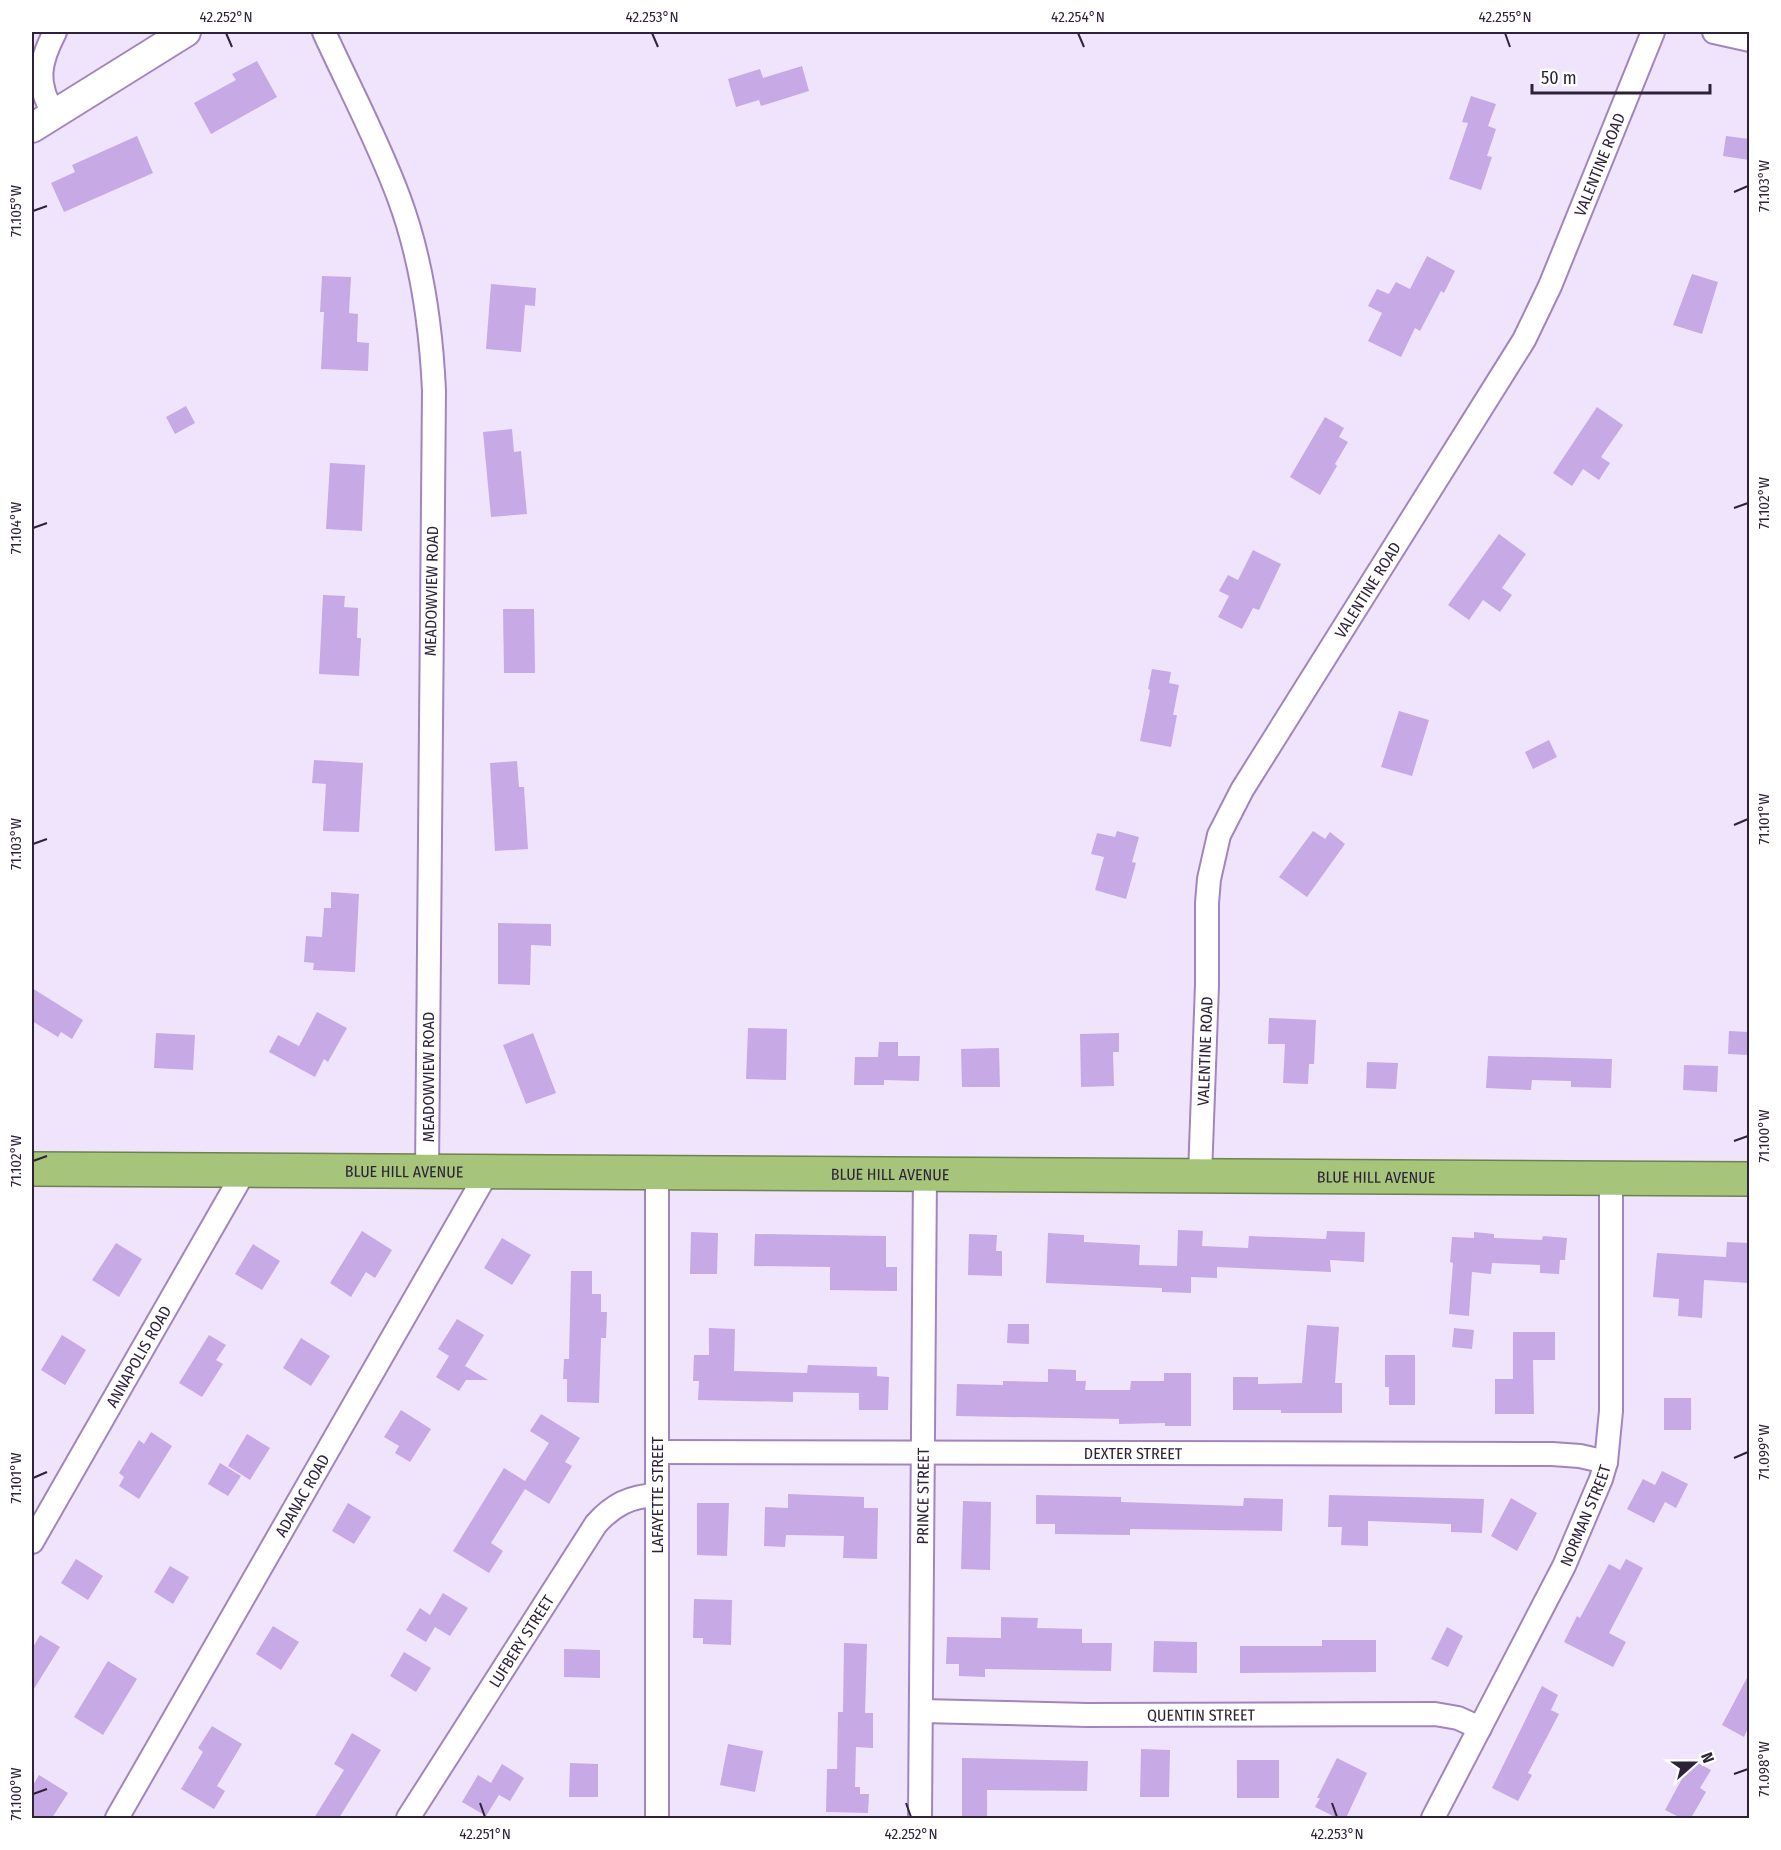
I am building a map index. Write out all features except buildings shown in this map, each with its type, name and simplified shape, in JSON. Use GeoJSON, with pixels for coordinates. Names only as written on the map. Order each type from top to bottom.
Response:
{"type":"FeatureCollection","features":[{"type":"Feature","properties":{"kind":"highway","name":"BLUE HILL AVENUE"},"geometry":{"type":"LineString","coordinates":[[32,1169],[1749,1179]]}},
{"type":"Feature","properties":{"kind":"street"},"geometry":{"type":"LineString","coordinates":[[43,121],[41,71],[43,59],[55,32]]}},
{"type":"Feature","properties":{"kind":"street"},"geometry":{"type":"LineString","coordinates":[[43,121],[186,32]]}},
{"type":"Feature","properties":{"kind":"street","name":"MEADOWVIEW ROAD"},"geometry":{"type":"LineString","coordinates":[[324,32],[399,199],[420,272],[430,329],[434,391],[428,1171]]}},
{"type":"Feature","properties":{"kind":"street","name":"VALENTINE ROAD"},"geometry":{"type":"LineString","coordinates":[[1200,1175],[1207,985],[1207,903],[1212,858],[1219,836],[1242,790],[1524,340],[1550,286],[1653,32]]}},
{"type":"Feature","properties":{"kind":"street"},"geometry":{"type":"LineString","coordinates":[[1714,32],[1749,40]]}},
{"type":"Feature","properties":{"kind":"street","name":"ANNAPOLIS ROAD"},"geometry":{"type":"LineString","coordinates":[[32,1542],[245,1170]]}},
{"type":"Feature","properties":{"kind":"street","name":"ADANAC ROAD"},"geometry":{"type":"LineString","coordinates":[[117,1818],[488,1171]]}},
{"type":"Feature","properties":{"kind":"street","name":"LAFAYETTE STREET"},"geometry":{"type":"LineString","coordinates":[[657,1172],[657,1818]]}},
{"type":"Feature","properties":{"kind":"street","name":"PRINCE STREET"},"geometry":{"type":"LineString","coordinates":[[920,1818],[926,1174]]}},
{"type":"Feature","properties":{"kind":"street","name":"NORMAN STREET"},"geometry":{"type":"LineString","coordinates":[[1433,1818],[1564,1566],[1596,1495],[1606,1462],[1611,1411],[1611,1179]]}},
{"type":"Feature","properties":{"kind":"street","name":"DEXTER STREET"},"geometry":{"type":"LineString","coordinates":[[657,1452],[1552,1454],[1580,1456],[1606,1462]]}},
{"type":"Feature","properties":{"kind":"street","name":"LUFBERY STREET"},"geometry":{"type":"LineString","coordinates":[[408,1818],[591,1530],[616,1505],[637,1497],[657,1495]]}},
{"type":"Feature","properties":{"kind":"street","name":"QUENTIN STREET"},"geometry":{"type":"LineString","coordinates":[[921,1711],[1087,1715],[1435,1714],[1458,1718],[1480,1728]]}}]}
